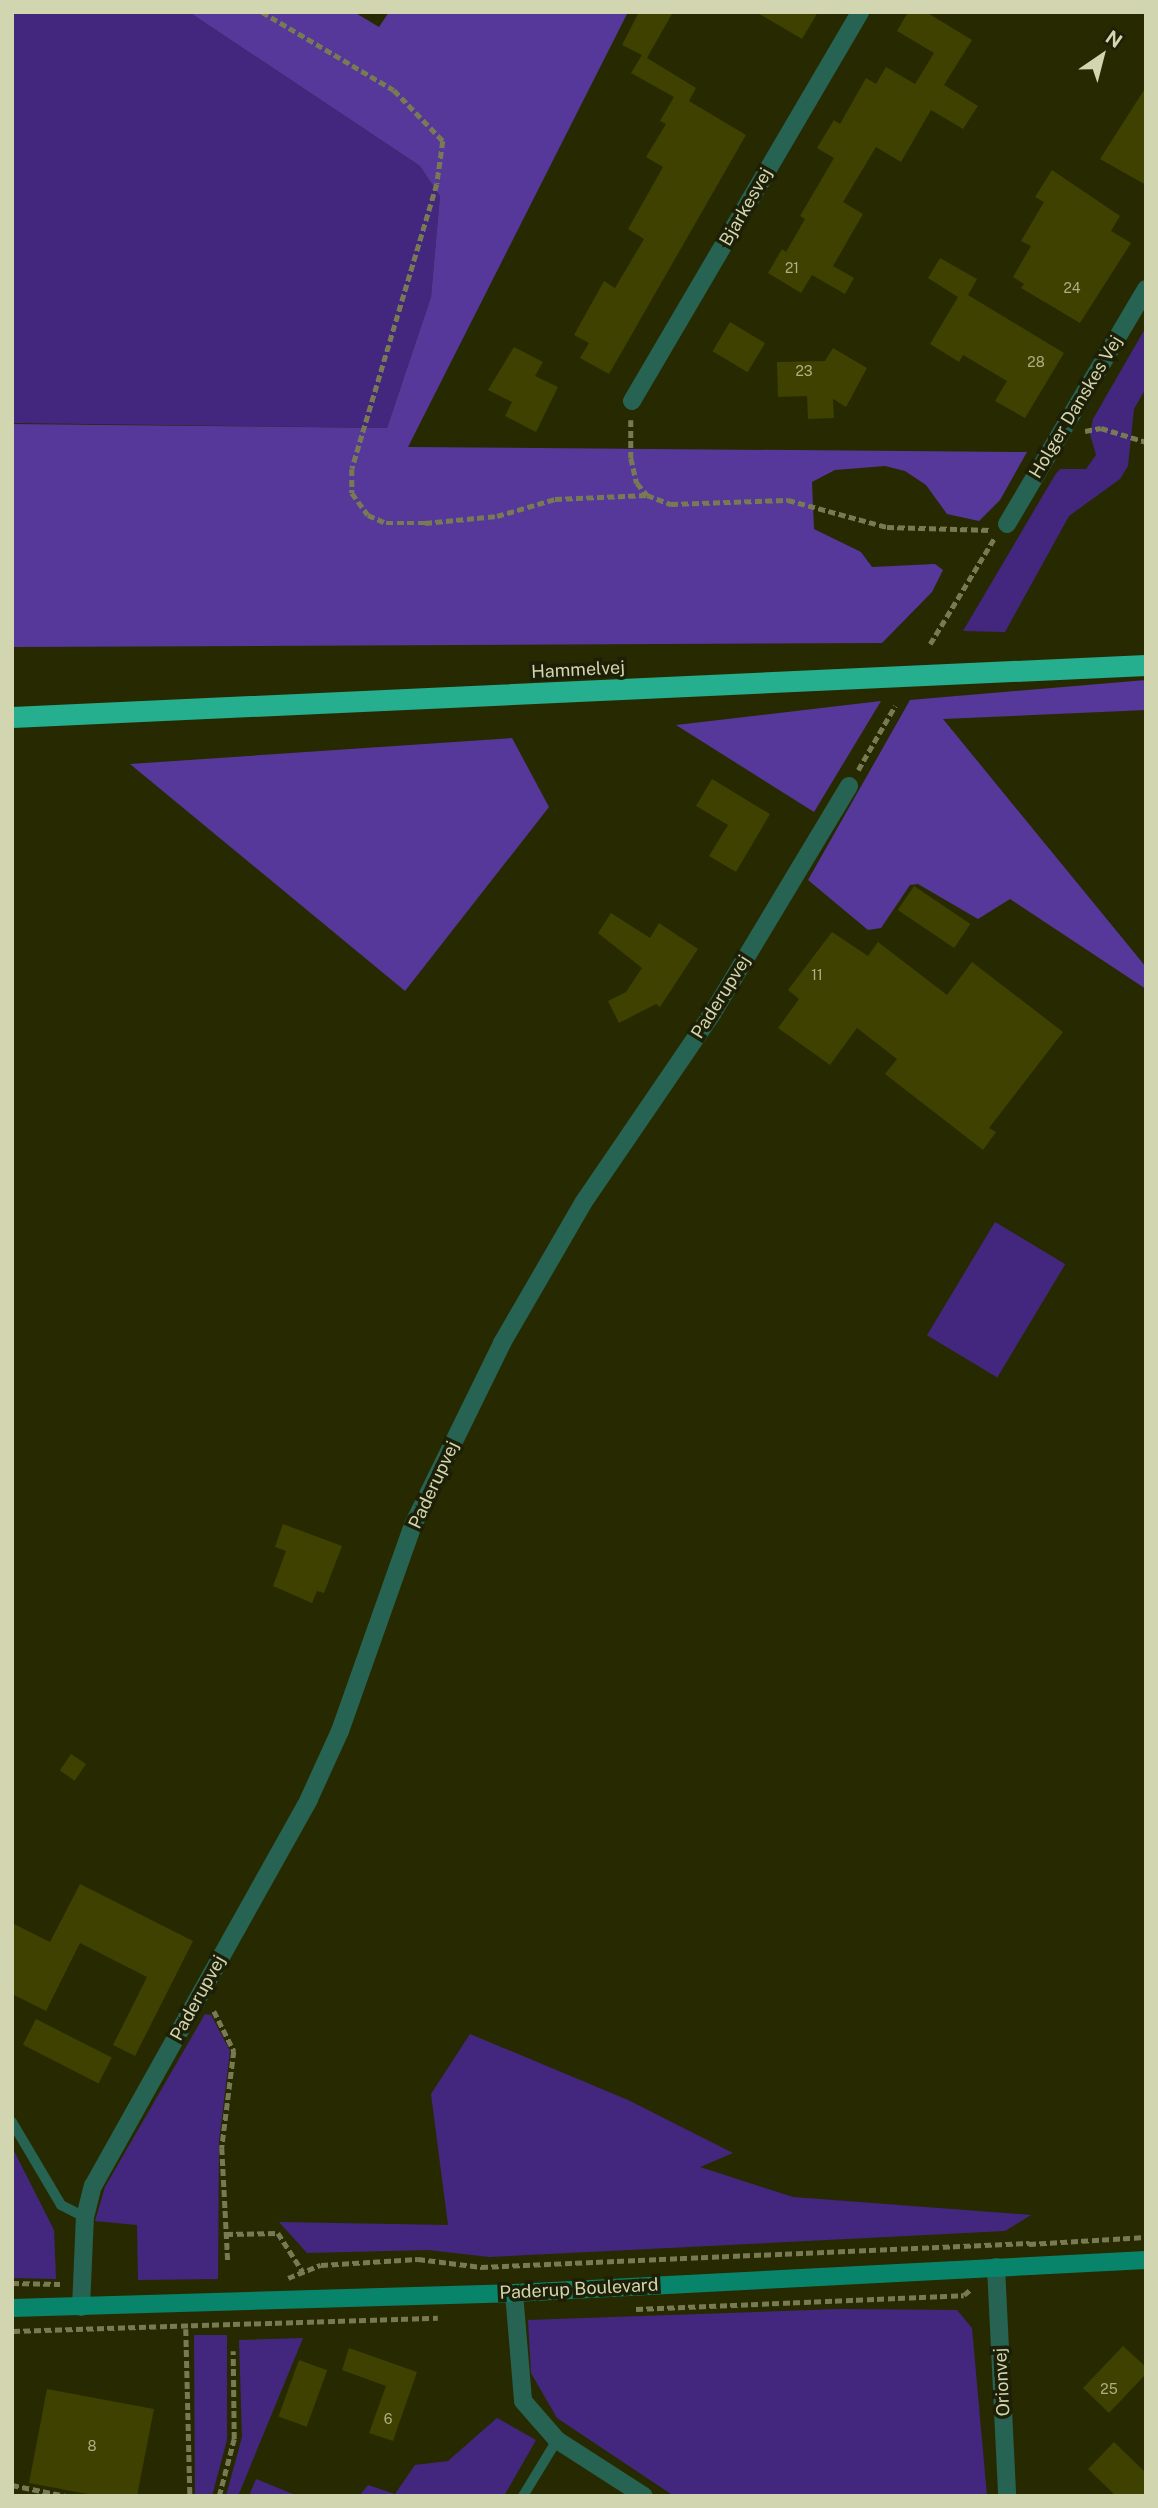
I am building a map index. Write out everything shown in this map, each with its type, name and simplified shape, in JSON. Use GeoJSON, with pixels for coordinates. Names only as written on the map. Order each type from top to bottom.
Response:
{"type":"FeatureCollection","features":[{"type":"Feature","properties":{"kind":"highway","name":"Hammelvej"},"geometry":{"type":"LineString","coordinates":[[12,717],[1146,665]]}},
{"type":"Feature","properties":{"kind":"street","name":"Bjarkesvej"},"geometry":{"type":"LineString","coordinates":[[632,401],[860,12]]}},
{"type":"Feature","properties":{"kind":"street","name":"Holger Danskes Vej"},"geometry":{"type":"LineString","coordinates":[[1003,528],[1146,289]]}},
{"type":"Feature","properties":{"kind":"street","name":"Paderupvej"},"geometry":{"type":"LineString","coordinates":[[81,2307],[85,2217],[93,2186],[309,1799],[340,1731],[413,1525],[502,1343],[583,1203],[712,1014],[849,786]]}},
{"type":"Feature","properties":{"kind":"street","name":"Paderup Boulevard"},"geometry":{"type":"LineString","coordinates":[[12,2308],[514,2292],[1146,2260]]}},
{"type":"Feature","properties":{"kind":"street","name":"Orionvej"},"geometry":{"type":"LineString","coordinates":[[996,2267],[1007,2496]]}},
{"type":"Feature","properties":{"kind":"street"},"geometry":{"type":"LineString","coordinates":[[514,2292],[523,2401],[558,2440],[644,2496]]}},
{"type":"Feature","properties":{"kind":"lane"},"geometry":{"type":"LineString","coordinates":[[12,2122],[61,2204],[85,2217]]}},
{"type":"Feature","properties":{"kind":"lane"},"geometry":{"type":"LineString","coordinates":[[523,2496],[558,2440]]}},
{"type":"Feature","properties":{"kind":"path"},"geometry":{"type":"LineString","coordinates":[[262,12],[394,90],[443,141],[437,184],[352,469],[352,493],[368,515],[386,523],[425,523],[497,516],[555,499],[647,495],[671,504],[788,500],[887,527],[1003,528]]}},
{"type":"Feature","properties":{"kind":"path"},"geometry":{"type":"LineString","coordinates":[[632,401],[631,458],[637,483],[647,495]]}},
{"type":"Feature","properties":{"kind":"path"},"geometry":{"type":"LineString","coordinates":[[1063,431],[1101,428],[1146,442]]}},
{"type":"Feature","properties":{"kind":"path"},"geometry":{"type":"LineString","coordinates":[[930,644],[1003,528]]}},
{"type":"Feature","properties":{"kind":"path"},"geometry":{"type":"LineString","coordinates":[[849,786],[895,706]]}},
{"type":"Feature","properties":{"kind":"path"},"geometry":{"type":"LineString","coordinates":[[201,1993],[224,2023],[234,2051],[222,2148],[228,2262]]}},
{"type":"Feature","properties":{"kind":"path"},"geometry":{"type":"LineString","coordinates":[[226,2234],[278,2233],[303,2272]]}},
{"type":"Feature","properties":{"kind":"path"},"geometry":{"type":"LineString","coordinates":[[276,2283],[321,2265],[418,2259],[481,2267],[1029,2242]]}},
{"type":"Feature","properties":{"kind":"path"},"geometry":{"type":"LineString","coordinates":[[12,2283],[82,2284]]}},
{"type":"Feature","properties":{"kind":"path"},"geometry":{"type":"LineString","coordinates":[[186,2329],[190,2496]]}},
{"type":"Feature","properties":{"kind":"path"},"geometry":{"type":"LineString","coordinates":[[219,2496],[234,2439],[233,2351]]}},
{"type":"Feature","properties":{"kind":"path"},"geometry":{"type":"LineString","coordinates":[[12,2485],[66,2494]]}},
{"type":"Feature","properties":{"kind":"shaded area"},"geometry":{"type":"Polygon","coordinates":[[[12,12],[189,12],[420,166],[440,196],[431,297],[387,428],[12,423],[12,12]]]}},
{"type":"Feature","properties":{"kind":"shaded area"},"geometry":{"type":"Polygon","coordinates":[[[189,12],[354,12],[379,27],[389,12],[628,12],[408,447],[1027,452],[1000,500],[979,521],[947,514],[926,485],[905,471],[885,466],[835,470],[812,482],[814,529],[861,552],[872,567],[935,564],[943,570],[932,592],[882,643],[12,647],[12,424],[387,428],[431,297],[440,196],[420,166],[189,12]]]}},
{"type":"Feature","properties":{"kind":"shaded area"},"geometry":{"type":"Polygon","coordinates":[[[1146,327],[1146,388],[1134,409],[1128,466],[1120,479],[1069,516],[1005,632],[963,631],[1055,475],[1060,469],[1086,469],[1096,455],[1090,434],[1093,419],[1146,327]]]}},
{"type":"Feature","properties":{"kind":"shaded area"},"geometry":{"type":"Polygon","coordinates":[[[1146,680],[1146,710],[943,719],[1146,967],[1146,989],[1010,899],[978,919],[918,884],[910,885],[881,928],[868,930],[808,880],[910,700],[1146,680]]]}},
{"type":"Feature","properties":{"kind":"shaded area"},"geometry":{"type":"Polygon","coordinates":[[[881,701],[814,812],[676,725],[881,701]]]}},
{"type":"Feature","properties":{"kind":"shaded area"},"geometry":{"type":"Polygon","coordinates":[[[512,738],[549,807],[405,991],[130,764],[512,738]]]}},
{"type":"Feature","properties":{"kind":"shaded area"},"geometry":{"type":"Polygon","coordinates":[[[995,1222],[1065,1264],[997,1377],[927,1335],[995,1222]]]}},
{"type":"Feature","properties":{"kind":"shaded area"},"geometry":{"type":"Polygon","coordinates":[[[205,2014],[211,2015],[230,2051],[219,2141],[218,2279],[138,2280],[137,2225],[95,2221],[105,2187],[205,2014]]]}},
{"type":"Feature","properties":{"kind":"shaded area"},"geometry":{"type":"Polygon","coordinates":[[[470,2034],[628,2100],[733,2153],[700,2167],[793,2197],[1031,2215],[1005,2231],[489,2257],[428,2250],[307,2253],[279,2222],[448,2225],[431,2094],[470,2034]]]}},
{"type":"Feature","properties":{"kind":"shaded area"},"geometry":{"type":"Polygon","coordinates":[[[12,2147],[54,2230],[56,2279],[12,2278],[12,2147]]]}},
{"type":"Feature","properties":{"kind":"shaded area"},"geometry":{"type":"Polygon","coordinates":[[[838,2309],[957,2310],[972,2328],[987,2496],[674,2496],[557,2418],[531,2373],[528,2320],[838,2309]]]}},
{"type":"Feature","properties":{"kind":"shaded area"},"geometry":{"type":"Polygon","coordinates":[[[194,2335],[227,2335],[227,2440],[212,2496],[195,2496],[194,2335]]]}},
{"type":"Feature","properties":{"kind":"shaded area"},"geometry":{"type":"Polygon","coordinates":[[[303,2338],[238,2496],[226,2496],[242,2437],[239,2340],[303,2338]]]}},
{"type":"Feature","properties":{"kind":"shaded area"},"geometry":{"type":"Polygon","coordinates":[[[497,2418],[536,2440],[504,2496],[359,2496],[368,2485],[395,2494],[415,2465],[448,2461],[497,2418]]]}},
{"type":"Feature","properties":{"kind":"shaded area"},"geometry":{"type":"Polygon","coordinates":[[[256,2479],[298,2496],[249,2496],[256,2479]]]}},
{"type":"Feature","properties":{"kind":"building"},"geometry":{"type":"Polygon","coordinates":[[[639,12],[673,12],[647,58],[696,88],[689,101],[746,135],[609,374],[580,358],[589,343],[574,335],[604,281],[615,288],[644,239],[628,229],[663,167],[646,157],[666,124],[660,121],[674,97],[631,73],[642,55],[622,45],[639,12]]]}},
{"type":"Feature","properties":{"kind":"building"},"geometry":{"type":"Polygon","coordinates":[[[756,12],[818,12],[802,39],[756,12]]]}},
{"type":"Feature","properties":{"kind":"building"},"geometry":{"type":"Polygon","coordinates":[[[908,12],[926,12],[972,40],[944,85],[978,106],[963,129],[931,110],[901,162],[876,147],[843,202],[863,214],[833,266],[854,278],[845,294],[812,275],[801,293],[768,273],[782,249],[786,252],[805,219],[800,216],[834,158],[817,148],[834,120],[840,124],[866,78],[876,84],[886,67],[915,84],[934,53],[897,31],[908,12]]]}},
{"type":"Feature","properties":{"kind":"building"},"geometry":{"type":"Polygon","coordinates":[[[1146,87],[1146,185],[1100,159],[1146,87]]]}},
{"type":"Feature","properties":{"kind":"building"},"geometry":{"type":"Polygon","coordinates":[[[1052,170],[1120,216],[1111,231],[1131,243],[1080,323],[1021,288],[1024,284],[1013,277],[1031,246],[1021,241],[1044,202],[1035,197],[1052,170]]]}},
{"type":"Feature","properties":{"kind":"building"},"geometry":{"type":"Polygon","coordinates":[[[940,258],[977,279],[968,295],[1064,353],[1025,418],[995,401],[1007,381],[963,355],[959,362],[930,344],[958,297],[928,278],[940,258]]]}},
{"type":"Feature","properties":{"kind":"building"},"geometry":{"type":"Polygon","coordinates":[[[730,322],[765,343],[748,372],[712,351],[730,322]]]}},
{"type":"Feature","properties":{"kind":"building"},"geometry":{"type":"Polygon","coordinates":[[[514,347],[543,362],[535,376],[558,387],[536,432],[505,416],[512,402],[488,390],[514,347]]]}},
{"type":"Feature","properties":{"kind":"building"},"geometry":{"type":"Polygon","coordinates":[[[833,348],[867,368],[846,407],[833,399],[834,418],[808,419],[807,396],[778,397],[777,362],[825,361],[833,348]]]}},
{"type":"Feature","properties":{"kind":"building"},"geometry":{"type":"Polygon","coordinates":[[[712,779],[770,814],[736,872],[709,856],[728,825],[696,806],[712,779]]]}},
{"type":"Feature","properties":{"kind":"building"},"geometry":{"type":"Polygon","coordinates":[[[914,886],[970,924],[954,948],[898,910],[914,886]]]}},
{"type":"Feature","properties":{"kind":"building"},"geometry":{"type":"Polygon","coordinates":[[[611,913],[650,938],[659,923],[698,949],[660,1007],[656,1004],[619,1023],[608,1001],[626,992],[642,968],[598,933],[611,913]]]}},
{"type":"Feature","properties":{"kind":"building"},"geometry":{"type":"Polygon","coordinates":[[[832,932],[868,956],[878,942],[947,995],[972,962],[1063,1032],[989,1128],[996,1132],[983,1150],[885,1074],[897,1059],[857,1028],[830,1065],[778,1028],[799,999],[788,990],[832,932]]]}},
{"type":"Feature","properties":{"kind":"building"},"geometry":{"type":"Polygon","coordinates":[[[283,1524],[342,1546],[324,1593],[317,1591],[312,1603],[273,1586],[286,1551],[275,1547],[283,1524]]]}},
{"type":"Feature","properties":{"kind":"building"},"geometry":{"type":"Polygon","coordinates":[[[71,1754],[86,1764],[75,1781],[60,1771],[71,1754]]]}},
{"type":"Feature","properties":{"kind":"building"},"geometry":{"type":"Polygon","coordinates":[[[80,1884],[193,1941],[135,2056],[113,2045],[147,1977],[80,1943],[46,2011],[12,1994],[12,1923],[50,1942],[80,1884]]]}},
{"type":"Feature","properties":{"kind":"building"},"geometry":{"type":"Polygon","coordinates":[[[36,2019],[112,2058],[99,2083],[23,2045],[36,2019]]]}},
{"type":"Feature","properties":{"kind":"building"},"geometry":{"type":"Polygon","coordinates":[[[1123,2346],[1146,2367],[1146,2374],[1109,2413],[1083,2388],[1123,2346]]]}},
{"type":"Feature","properties":{"kind":"building"},"geometry":{"type":"Polygon","coordinates":[[[349,2348],[417,2372],[393,2441],[369,2433],[386,2386],[342,2370],[349,2348]]]}},
{"type":"Feature","properties":{"kind":"building"},"geometry":{"type":"Polygon","coordinates":[[[299,2360],[327,2370],[307,2427],[278,2416],[299,2360]]]}},
{"type":"Feature","properties":{"kind":"building"},"geometry":{"type":"Polygon","coordinates":[[[47,2389],[154,2409],[137,2496],[98,2496],[29,2483],[47,2389]]]}},
{"type":"Feature","properties":{"kind":"building"},"geometry":{"type":"Polygon","coordinates":[[[1114,2442],[1146,2473],[1146,2496],[1116,2496],[1088,2469],[1114,2442]]]}}]}
